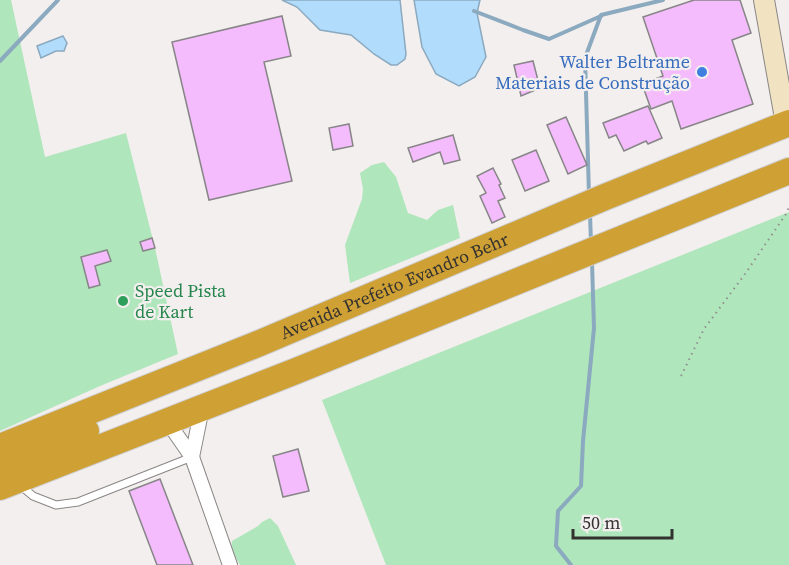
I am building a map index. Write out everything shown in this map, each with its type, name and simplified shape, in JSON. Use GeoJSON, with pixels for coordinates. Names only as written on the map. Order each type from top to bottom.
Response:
{"type":"FeatureCollection","features":[{"type":"Feature","properties":{"kind":"highway","name":"Avenida Prefeito Evandro Behr"},"geometry":{"type":"LineString","coordinates":[[0,447],[260,343],[787,123]]}},
{"type":"Feature","properties":{"kind":"highway"},"geometry":{"type":"LineString","coordinates":[[5,479],[202,408],[789,171]]}},
{"type":"Feature","properties":{"kind":"highway"},"geometry":{"type":"LineString","coordinates":[[5,479],[169,398],[220,370],[260,343]]}},
{"type":"Feature","properties":{"kind":"street"},"geometry":{"type":"LineString","coordinates":[[764,0],[787,123]]}},
{"type":"Feature","properties":{"kind":"street"},"geometry":{"type":"LineString","coordinates":[[192,457],[202,408]]}},
{"type":"Feature","properties":{"kind":"street"},"geometry":{"type":"LineString","coordinates":[[167,421],[192,457],[230,565]]}},
{"type":"Feature","properties":{"kind":"lane"},"geometry":{"type":"LineString","coordinates":[[5,479],[33,496],[56,505],[78,502],[192,457]]}},
{"type":"Feature","properties":{"kind":"path"},"geometry":{"type":"LineString","coordinates":[[681,376],[705,329],[746,274],[789,207]]}},
{"type":"Feature","properties":{"kind":"green space"},"geometry":{"type":"Polygon","coordinates":[[[0,0],[11,0],[45,157],[126,133],[155,248],[178,354],[0,431],[0,0]]]}},
{"type":"Feature","properties":{"kind":"green space"},"geometry":{"type":"Polygon","coordinates":[[[384,162],[396,177],[408,213],[427,220],[438,210],[453,205],[460,238],[350,283],[345,245],[362,199],[360,173],[372,165],[384,162]]]}},
{"type":"Feature","properties":{"kind":"green space"},"geometry":{"type":"Polygon","coordinates":[[[789,212],[789,565],[386,565],[322,400],[789,212]]]}},
{"type":"Feature","properties":{"kind":"green space"},"geometry":{"type":"Polygon","coordinates":[[[270,518],[278,526],[296,565],[240,565],[231,549],[232,541],[270,518]]]}},
{"type":"Feature","properties":{"kind":"water"},"geometry":{"type":"Polygon","coordinates":[[[282,0],[400,0],[405,59],[397,65],[391,65],[351,35],[320,30],[297,7],[282,0]]]}},
{"type":"Feature","properties":{"kind":"water"},"geometry":{"type":"Polygon","coordinates":[[[414,0],[480,0],[477,13],[486,57],[475,77],[459,86],[436,74],[422,47],[414,0]]]}},
{"type":"Feature","properties":{"kind":"water"},"geometry":{"type":"Polygon","coordinates":[[[63,36],[67,43],[64,51],[56,51],[41,58],[37,46],[63,36]]]}},
{"type":"Feature","properties":{"kind":"building","name":"Walter Beltrame Materiais de Construção"},"geometry":{"type":"Polygon","coordinates":[[[694,0],[740,0],[751,33],[732,40],[753,104],[681,129],[672,101],[651,109],[642,84],[663,76],[643,17],[694,0]]]}},
{"type":"Feature","properties":{"kind":"building"},"geometry":{"type":"Polygon","coordinates":[[[282,16],[291,56],[264,62],[292,181],[209,200],[172,42],[282,16]]]}},
{"type":"Feature","properties":{"kind":"building"},"geometry":{"type":"Polygon","coordinates":[[[533,61],[540,88],[521,96],[514,65],[533,61]]]}},
{"type":"Feature","properties":{"kind":"building"},"geometry":{"type":"Polygon","coordinates":[[[648,106],[662,138],[648,144],[646,141],[624,151],[616,135],[609,138],[603,123],[648,106]]]}},
{"type":"Feature","properties":{"kind":"building"},"geometry":{"type":"Polygon","coordinates":[[[566,117],[587,165],[568,174],[547,125],[566,117]]]}},
{"type":"Feature","properties":{"kind":"building"},"geometry":{"type":"Polygon","coordinates":[[[349,124],[353,146],[333,150],[329,128],[349,124]]]}},
{"type":"Feature","properties":{"kind":"building"},"geometry":{"type":"Polygon","coordinates":[[[453,135],[460,160],[444,164],[440,152],[413,162],[408,148],[453,135]]]}},
{"type":"Feature","properties":{"kind":"building"},"geometry":{"type":"Polygon","coordinates":[[[536,150],[549,181],[525,191],[512,160],[536,150]]]}},
{"type":"Feature","properties":{"kind":"building"},"geometry":{"type":"Polygon","coordinates":[[[493,168],[505,198],[498,201],[505,217],[492,223],[480,196],[486,193],[477,176],[493,168]]]}},
{"type":"Feature","properties":{"kind":"building"},"geometry":{"type":"Polygon","coordinates":[[[152,238],[155,248],[143,251],[140,242],[152,238]]]}},
{"type":"Feature","properties":{"kind":"building"},"geometry":{"type":"Polygon","coordinates":[[[107,250],[111,261],[95,266],[100,285],[89,288],[81,257],[107,250]]]}},
{"type":"Feature","properties":{"kind":"building"},"geometry":{"type":"Polygon","coordinates":[[[298,449],[309,491],[283,497],[273,456],[298,449]]]}},
{"type":"Feature","properties":{"kind":"building"},"geometry":{"type":"Polygon","coordinates":[[[160,479],[193,565],[157,565],[129,491],[160,479]]]}},
{"type":"Feature","properties":{"kind":"waterway"},"geometry":{"type":"LineString","coordinates":[[0,61],[58,0]]}},
{"type":"Feature","properties":{"kind":"waterway"},"geometry":{"type":"LineString","coordinates":[[589,195],[585,58],[601,15],[663,0]]}},
{"type":"Feature","properties":{"kind":"waterway"},"geometry":{"type":"LineString","coordinates":[[474,11],[549,39],[601,16]]}},
{"type":"Feature","properties":{"kind":"waterway"},"geometry":{"type":"LineString","coordinates":[[590,214],[591,243]]}},
{"type":"Feature","properties":{"kind":"waterway"},"geometry":{"type":"LineString","coordinates":[[571,565],[556,546],[558,511],[581,486],[594,328],[592,262]]}},
{"type":"Feature","properties":{"kind":"place","name":"Walter Beltrame Materiais de Construção"},"geometry":{"type":"Point","coordinates":[702,72]}},
{"type":"Feature","properties":{"kind":"place","name":"Speed Pista de Kart"},"geometry":{"type":"Point","coordinates":[123,301]}}]}
